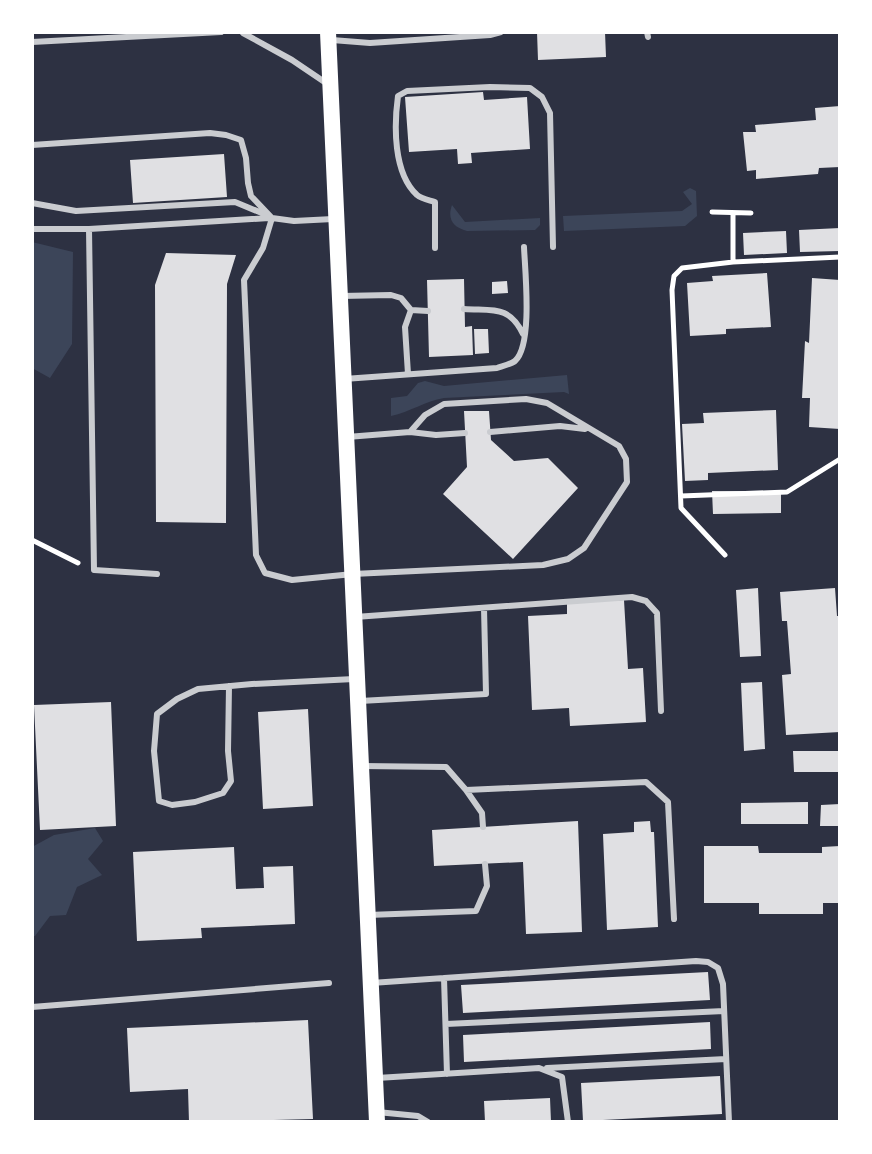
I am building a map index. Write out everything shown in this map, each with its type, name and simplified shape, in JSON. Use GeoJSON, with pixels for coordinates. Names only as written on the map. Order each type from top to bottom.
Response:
{"type":"FeatureCollection","features":[{"type":"Feature","properties":{"kind":"main road"},"geometry":{"type":"LineString","coordinates":[[328,36],[377,1117]]}},
{"type":"Feature","properties":{"kind":"lane"},"geometry":{"type":"LineString","coordinates":[[32,42],[221,32]]}},
{"type":"Feature","properties":{"kind":"lane"},"geometry":{"type":"LineString","coordinates":[[394,32],[394,42]]}},
{"type":"Feature","properties":{"kind":"lane"},"geometry":{"type":"LineString","coordinates":[[328,36],[370,43],[501,32]]}},
{"type":"Feature","properties":{"kind":"lane"},"geometry":{"type":"LineString","coordinates":[[243,33],[292,60],[331,87]]}},
{"type":"Feature","properties":{"kind":"lane"},"geometry":{"type":"LineString","coordinates":[[435,248],[435,202],[419,197],[406,181],[397,152],[398,96],[407,91],[490,87],[530,88],[542,97],[550,113],[553,247]]}},
{"type":"Feature","properties":{"kind":"lane"},"geometry":{"type":"LineString","coordinates":[[32,145],[210,133],[226,135],[241,140],[251,196],[272,218]]}},
{"type":"Feature","properties":{"kind":"lane"},"geometry":{"type":"LineString","coordinates":[[32,203],[76,211],[235,202],[272,218]]}},
{"type":"Feature","properties":{"kind":"lane"},"geometry":{"type":"LineString","coordinates":[[32,229],[89,229],[272,218],[294,221],[337,219]]}},
{"type":"Feature","properties":{"kind":"lane"},"geometry":{"type":"LineString","coordinates":[[272,218],[263,248],[244,280],[256,555],[265,573],[292,580],[543,565],[568,559],[584,548],[627,482],[626,459],[619,446],[547,403],[526,399],[444,404],[425,415],[410,432]]}},
{"type":"Feature","properties":{"kind":"lane"},"geometry":{"type":"LineString","coordinates":[[89,229],[94,570],[157,574]]}},
{"type":"Feature","properties":{"kind":"lane"},"geometry":{"type":"LineString","coordinates":[[344,379],[497,368],[514,362],[522,352],[525,338],[524,247]]}},
{"type":"Feature","properties":{"kind":"lane"},"geometry":{"type":"LineString","coordinates":[[340,296],[391,295],[401,298],[411,310],[428,311]]}},
{"type":"Feature","properties":{"kind":"lane"},"geometry":{"type":"LineString","coordinates":[[464,309],[503,311],[517,322],[525,338]]}},
{"type":"Feature","properties":{"kind":"lane"},"geometry":{"type":"LineString","coordinates":[[408,374],[405,327],[411,310]]}},
{"type":"Feature","properties":{"kind":"lane"},"geometry":{"type":"LineString","coordinates":[[490,432],[560,426],[588,429]]}},
{"type":"Feature","properties":{"kind":"lane"},"geometry":{"type":"LineString","coordinates":[[347,437],[410,432],[436,435],[465,433]]}},
{"type":"Feature","properties":{"kind":"lane"},"geometry":{"type":"LineString","coordinates":[[355,617],[632,597],[646,601],[657,613],[661,711]]}},
{"type":"Feature","properties":{"kind":"lane"},"geometry":{"type":"LineString","coordinates":[[358,701],[486,694],[484,608]]}},
{"type":"Feature","properties":{"kind":"lane"},"geometry":{"type":"LineString","coordinates":[[229,686],[231,781],[223,793],[195,802],[172,805],[159,801],[154,751],[157,714],[177,699],[198,689],[229,686],[358,678]]}},
{"type":"Feature","properties":{"kind":"lane"},"geometry":{"type":"LineString","coordinates":[[362,766],[446,767],[482,813],[483,827]]}},
{"type":"Feature","properties":{"kind":"lane"},"geometry":{"type":"LineString","coordinates":[[466,790],[646,782],[668,802],[674,919]]}},
{"type":"Feature","properties":{"kind":"lane"},"geometry":{"type":"LineString","coordinates":[[368,915],[476,911],[487,886],[485,864]]}},
{"type":"Feature","properties":{"kind":"lane"},"geometry":{"type":"LineString","coordinates":[[371,983],[708,962],[718,968],[723,984],[729,1122]]}},
{"type":"Feature","properties":{"kind":"lane"},"geometry":{"type":"LineString","coordinates":[[444,978],[447,1074]]}},
{"type":"Feature","properties":{"kind":"lane"},"geometry":{"type":"LineString","coordinates":[[32,1007],[329,983]]}},
{"type":"Feature","properties":{"kind":"lane"},"geometry":{"type":"LineString","coordinates":[[446,1024],[724,1011]]}},
{"type":"Feature","properties":{"kind":"lane"},"geometry":{"type":"LineString","coordinates":[[375,1078],[726,1059]]}},
{"type":"Feature","properties":{"kind":"lane"},"geometry":{"type":"LineString","coordinates":[[539,1068],[562,1077],[568,1122]]}},
{"type":"Feature","properties":{"kind":"lane"},"geometry":{"type":"LineString","coordinates":[[377,1117],[418,1116],[428,1122]]}},
{"type":"Feature","properties":{"kind":"path"},"geometry":{"type":"LineString","coordinates":[[712,212],[751,213]]}},
{"type":"Feature","properties":{"kind":"path"},"geometry":{"type":"LineString","coordinates":[[733,213],[733,262]]}},
{"type":"Feature","properties":{"kind":"path"},"geometry":{"type":"LineString","coordinates":[[725,555],[681,508],[672,290],[674,276],[682,268],[733,262],[840,257]]}},
{"type":"Feature","properties":{"kind":"path"},"geometry":{"type":"LineString","coordinates":[[681,496],[787,492],[840,459]]}},
{"type":"Feature","properties":{"kind":"path"},"geometry":{"type":"LineString","coordinates":[[32,540],[94,570]]}},
{"type":"Feature","properties":{"kind":"shaded area"},"geometry":{"type":"Polygon","coordinates":[[[690,188],[696,191],[697,216],[685,226],[564,231],[563,216],[682,211],[692,204],[683,192],[690,188]]]}},
{"type":"Feature","properties":{"kind":"shaded area"},"geometry":{"type":"Polygon","coordinates":[[[452,205],[465,222],[540,218],[540,225],[535,230],[467,231],[452,222],[452,205]]]}},
{"type":"Feature","properties":{"kind":"shaded area"},"geometry":{"type":"Polygon","coordinates":[[[32,242],[73,252],[72,344],[50,378],[32,368],[32,242]]]}},
{"type":"Feature","properties":{"kind":"shaded area"},"geometry":{"type":"Polygon","coordinates":[[[567,375],[569,394],[444,398],[391,416],[391,398],[407,396],[418,383],[425,381],[444,386],[567,375]]]}},
{"type":"Feature","properties":{"kind":"shaded area"},"geometry":{"type":"Polygon","coordinates":[[[95,828],[103,841],[88,859],[102,875],[77,887],[66,915],[50,916],[32,936],[32,847],[54,835],[95,828]]]}},
{"type":"Feature","properties":{"kind":"building"},"geometry":{"type":"Polygon","coordinates":[[[537,32],[605,32],[606,57],[538,60],[537,32]]]}},
{"type":"Feature","properties":{"kind":"building"},"geometry":{"type":"Polygon","coordinates":[[[483,92],[484,100],[527,97],[530,149],[471,153],[472,163],[458,164],[457,149],[409,152],[405,97],[483,92]]]}},
{"type":"Feature","properties":{"kind":"building"},"geometry":{"type":"Polygon","coordinates":[[[840,106],[840,167],[819,168],[818,174],[756,179],[756,170],[747,171],[743,132],[756,132],[755,125],[816,120],[815,108],[840,106]]]}},
{"type":"Feature","properties":{"kind":"building"},"geometry":{"type":"Polygon","coordinates":[[[224,154],[227,197],[133,203],[130,160],[224,154]]]}},
{"type":"Feature","properties":{"kind":"building"},"geometry":{"type":"Polygon","coordinates":[[[840,228],[840,251],[800,252],[799,230],[840,228]]]}},
{"type":"Feature","properties":{"kind":"building"},"geometry":{"type":"Polygon","coordinates":[[[786,231],[787,253],[744,255],[743,233],[786,231]]]}},
{"type":"Feature","properties":{"kind":"building"},"geometry":{"type":"Polygon","coordinates":[[[166,253],[236,255],[227,284],[226,523],[156,522],[155,285],[166,253]]]}},
{"type":"Feature","properties":{"kind":"building"},"geometry":{"type":"Polygon","coordinates":[[[767,273],[771,327],[726,329],[726,334],[690,336],[687,283],[713,281],[712,276],[767,273]]]}},
{"type":"Feature","properties":{"kind":"building"},"geometry":{"type":"Polygon","coordinates":[[[812,278],[840,280],[840,429],[809,427],[810,398],[802,398],[805,341],[809,343],[812,278]]]}},
{"type":"Feature","properties":{"kind":"building"},"geometry":{"type":"Polygon","coordinates":[[[464,279],[465,327],[472,326],[473,355],[429,357],[427,280],[464,279]]]}},
{"type":"Feature","properties":{"kind":"building"},"geometry":{"type":"Polygon","coordinates":[[[507,281],[508,293],[492,294],[492,282],[507,281]]]}},
{"type":"Feature","properties":{"kind":"building"},"geometry":{"type":"Polygon","coordinates":[[[474,329],[488,329],[489,353],[475,354],[474,329]]]}},
{"type":"Feature","properties":{"kind":"building"},"geometry":{"type":"Polygon","coordinates":[[[776,410],[778,470],[708,473],[708,480],[685,481],[682,424],[704,423],[703,413],[776,410]]]}},
{"type":"Feature","properties":{"kind":"building"},"geometry":{"type":"Polygon","coordinates":[[[464,411],[489,411],[491,440],[514,461],[548,458],[578,488],[513,559],[443,494],[467,467],[464,411]]]}},
{"type":"Feature","properties":{"kind":"building"},"geometry":{"type":"Polygon","coordinates":[[[712,491],[781,491],[781,513],[713,514],[712,491]]]}},
{"type":"Feature","properties":{"kind":"building"},"geometry":{"type":"Polygon","coordinates":[[[758,588],[761,656],[740,657],[736,590],[758,588]]]}},
{"type":"Feature","properties":{"kind":"building"},"geometry":{"type":"Polygon","coordinates":[[[835,588],[837,616],[840,616],[840,732],[786,735],[782,675],[791,674],[787,621],[782,621],[780,592],[835,588]]]}},
{"type":"Feature","properties":{"kind":"building"},"geometry":{"type":"Polygon","coordinates":[[[624,600],[628,669],[643,668],[646,722],[570,726],[569,708],[532,710],[528,616],[567,614],[567,603],[624,600]]]}},
{"type":"Feature","properties":{"kind":"building"},"geometry":{"type":"Polygon","coordinates":[[[762,682],[765,749],[744,751],[741,683],[762,682]]]}},
{"type":"Feature","properties":{"kind":"building"},"geometry":{"type":"Polygon","coordinates":[[[111,702],[116,826],[40,830],[34,705],[111,702]]]}},
{"type":"Feature","properties":{"kind":"building"},"geometry":{"type":"Polygon","coordinates":[[[308,709],[313,806],[263,809],[258,712],[308,709]]]}},
{"type":"Feature","properties":{"kind":"building"},"geometry":{"type":"Polygon","coordinates":[[[793,751],[840,751],[840,772],[794,772],[793,751]]]}},
{"type":"Feature","properties":{"kind":"building"},"geometry":{"type":"Polygon","coordinates":[[[808,802],[808,824],[741,824],[741,803],[808,802]]]}},
{"type":"Feature","properties":{"kind":"building"},"geometry":{"type":"Polygon","coordinates":[[[840,804],[840,826],[820,826],[821,805],[840,804]]]}},
{"type":"Feature","properties":{"kind":"building"},"geometry":{"type":"Polygon","coordinates":[[[578,821],[582,932],[526,934],[523,862],[434,866],[432,830],[578,821]]]}},
{"type":"Feature","properties":{"kind":"building"},"geometry":{"type":"Polygon","coordinates":[[[650,821],[651,832],[654,832],[658,927],[607,930],[603,834],[634,832],[634,822],[650,821]]]}},
{"type":"Feature","properties":{"kind":"building"},"geometry":{"type":"Polygon","coordinates":[[[704,846],[758,846],[759,853],[822,853],[822,847],[840,846],[840,903],[823,903],[823,914],[759,914],[759,903],[704,903],[704,846]]]}},
{"type":"Feature","properties":{"kind":"building"},"geometry":{"type":"Polygon","coordinates":[[[234,847],[236,889],[264,888],[263,867],[293,866],[295,924],[201,928],[202,938],[137,941],[133,852],[234,847]]]}},
{"type":"Feature","properties":{"kind":"building"},"geometry":{"type":"Polygon","coordinates":[[[708,972],[710,1000],[463,1013],[461,985],[708,972]]]}},
{"type":"Feature","properties":{"kind":"building"},"geometry":{"type":"Polygon","coordinates":[[[308,1020],[313,1119],[189,1122],[188,1089],[130,1092],[127,1028],[308,1020]]]}},
{"type":"Feature","properties":{"kind":"building"},"geometry":{"type":"Polygon","coordinates":[[[710,1022],[711,1049],[464,1062],[463,1035],[710,1022]]]}},
{"type":"Feature","properties":{"kind":"building"},"geometry":{"type":"Polygon","coordinates":[[[720,1076],[722,1114],[583,1121],[581,1083],[720,1076]]]}},
{"type":"Feature","properties":{"kind":"building"},"geometry":{"type":"Polygon","coordinates":[[[550,1098],[551,1122],[485,1122],[484,1101],[550,1098]]]}}]}
